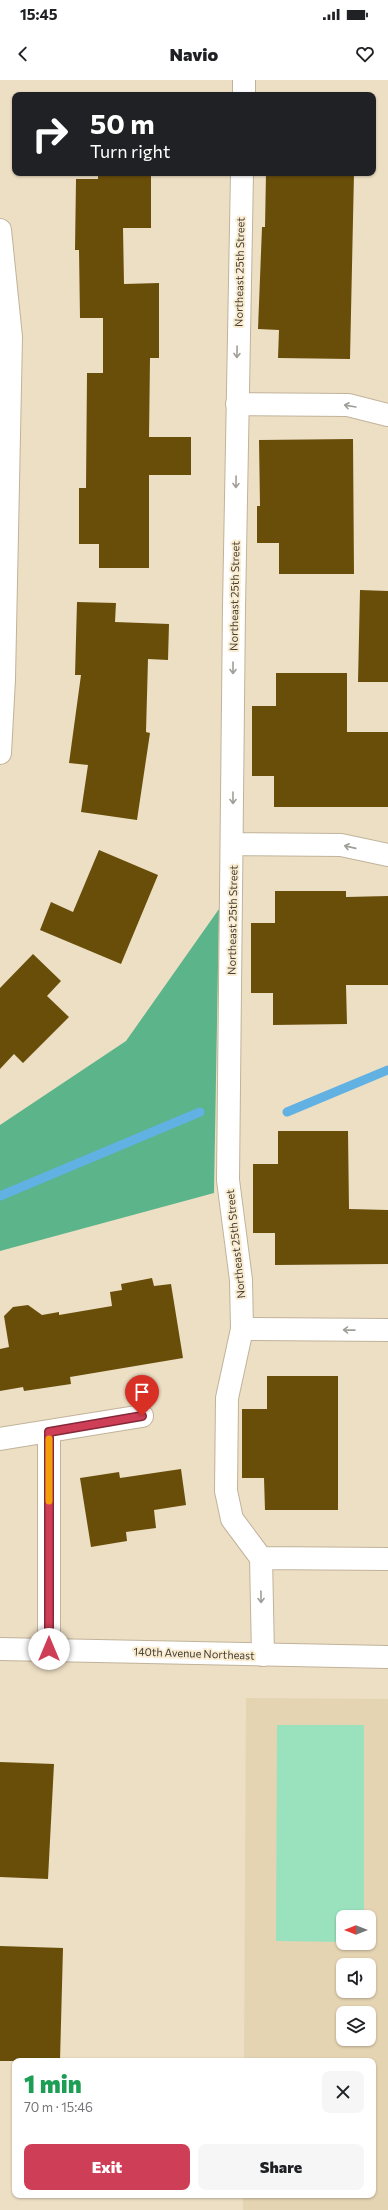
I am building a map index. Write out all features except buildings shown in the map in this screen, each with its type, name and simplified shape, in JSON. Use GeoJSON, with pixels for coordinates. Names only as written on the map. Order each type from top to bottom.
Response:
{"type":"FeatureCollection","features":[{"type":"Feature","properties":{"kind":"street"},"geometry":{"type":"LineString","coordinates":[[244,80],[244,92]]}},
{"type":"Feature","properties":{"kind":"street","name":"Northeast 25th Street"},"geometry":{"type":"LineString","coordinates":[[242,176],[237,404],[228,1180],[241,1280],[242,1329],[227,1398],[226,1492],[232,1519],[261,1558]]}},
{"type":"Feature","properties":{"kind":"street"},"geometry":{"type":"LineString","coordinates":[[0,230],[11,337],[0,753]]}},
{"type":"Feature","properties":{"kind":"street"},"geometry":{"type":"LineString","coordinates":[[237,404],[348,405],[388,416]]}},
{"type":"Feature","properties":{"kind":"street"},"geometry":{"type":"LineString","coordinates":[[232,844],[341,845],[388,856]]}},
{"type":"Feature","properties":{"kind":"street"},"geometry":{"type":"LineString","coordinates":[[242,1329],[388,1330]]}},
{"type":"Feature","properties":{"kind":"street"},"geometry":{"type":"LineString","coordinates":[[0,1439],[142,1416]]}},
{"type":"Feature","properties":{"kind":"street"},"geometry":{"type":"LineString","coordinates":[[49,1432],[49,1649]]}},
{"type":"Feature","properties":{"kind":"street"},"geometry":{"type":"LineString","coordinates":[[263,1655],[261,1558],[388,1559]]}},
{"type":"Feature","properties":{"kind":"street","name":"140th Avenue Northeast"},"geometry":{"type":"LineString","coordinates":[[0,1649],[388,1657]]}},
{"type":"Feature","properties":{"kind":"shaded area"},"geometry":{"type":"Polygon","coordinates":[[[246,1698],[388,1699],[388,2210],[243,2210],[243,2198],[376,2198],[376,2058],[244,2058],[246,1698]]]}},
{"type":"Feature","properties":{"kind":"green space"},"geometry":{"type":"Polygon","coordinates":[[[219,909],[214,1193],[0,1251],[0,1125],[126,1041],[219,909]]]}},
{"type":"Feature","properties":{"kind":"green space"},"geometry":{"type":"Polygon","coordinates":[[[277,1725],[364,1725],[364,1910],[336,1910],[336,1942],[276,1941],[277,1725]]]}},
{"type":"Feature","properties":{"kind":"waterway"},"geometry":{"type":"LineString","coordinates":[[287,1112],[388,1070]]}},
{"type":"Feature","properties":{"kind":"waterway"},"geometry":{"type":"LineString","coordinates":[[0,1196],[200,1112]]}},
{"type":"Feature","properties":{"kind":"slow traffic"},"geometry":{"type":"LineString","coordinates":[[49,1439],[49,1501]]}},
{"type":"Feature","properties":{"kind":"route"},"geometry":{"type":"LineString","coordinates":[[49,1649],[49,1432],[142,1416]]}}]}
